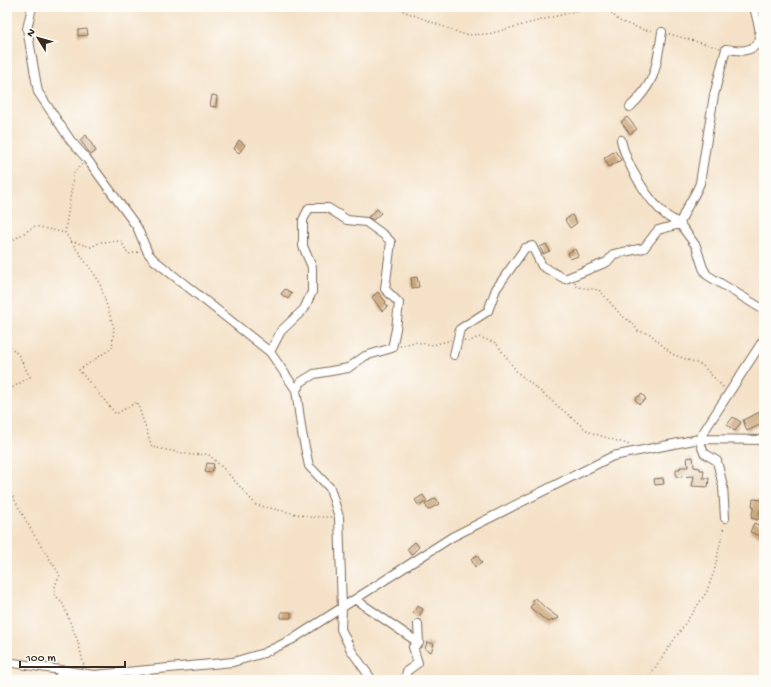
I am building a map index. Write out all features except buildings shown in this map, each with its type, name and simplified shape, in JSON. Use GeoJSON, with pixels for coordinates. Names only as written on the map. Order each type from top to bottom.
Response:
{"type":"FeatureCollection","features":[{"type":"Feature","properties":{"kind":"street"},"geometry":{"type":"LineString","coordinates":[[33,7],[27,29],[38,92],[71,141],[88,159],[137,226],[148,253],[154,260],[270,352],[296,390],[302,433],[309,466],[330,488],[339,517],[342,608],[341,630],[351,650],[372,680]]}},
{"type":"Feature","properties":{"kind":"street"},"geometry":{"type":"LineString","coordinates":[[680,224],[700,183],[714,95],[726,49],[739,51],[750,50],[760,41],[759,27],[754,7]]}},
{"type":"Feature","properties":{"kind":"street"},"geometry":{"type":"LineString","coordinates":[[630,106],[642,95],[650,83],[658,60],[662,32]]}},
{"type":"Feature","properties":{"kind":"street"},"geometry":{"type":"LineString","coordinates":[[622,140],[623,149],[638,181],[667,216],[680,224],[696,246],[703,268],[707,275],[764,310]]}},
{"type":"Feature","properties":{"kind":"street"},"geometry":{"type":"LineString","coordinates":[[270,352],[281,331],[304,309],[312,292],[312,267],[303,246],[303,220],[309,208],[328,208],[347,220],[366,222],[391,242],[385,289],[399,303],[392,348],[364,356],[348,368],[314,374],[301,382],[296,390]]}},
{"type":"Feature","properties":{"kind":"street"},"geometry":{"type":"LineString","coordinates":[[454,355],[459,339],[460,328],[488,311],[496,289],[525,248],[532,246],[542,266],[565,279],[607,262],[614,254],[644,248],[658,230],[680,224]]}},
{"type":"Feature","properties":{"kind":"street"},"geometry":{"type":"LineString","coordinates":[[699,439],[764,339]]}},
{"type":"Feature","properties":{"kind":"street"},"geometry":{"type":"LineString","coordinates":[[699,439],[704,453],[717,461],[723,486],[725,518]]}},
{"type":"Feature","properties":{"kind":"street"},"geometry":{"type":"LineString","coordinates":[[7,662],[94,675],[233,662],[264,653],[293,639],[452,537],[612,456],[699,439],[764,440]]}},
{"type":"Feature","properties":{"kind":"street"},"geometry":{"type":"LineString","coordinates":[[356,600],[419,643]]}},
{"type":"Feature","properties":{"kind":"street"},"geometry":{"type":"LineString","coordinates":[[418,624],[419,643]]}},
{"type":"Feature","properties":{"kind":"street"},"geometry":{"type":"LineString","coordinates":[[405,680],[407,671],[418,663],[413,647],[419,643]]}},
{"type":"Feature","properties":{"kind":"street"},"geometry":{"type":"LineString","coordinates":[[56,680],[65,671]]}},
{"type":"Feature","properties":{"kind":"street"},"geometry":{"type":"LineString","coordinates":[[134,680],[135,671]]}},
{"type":"Feature","properties":{"kind":"path"},"geometry":{"type":"LineString","coordinates":[[396,7],[465,35],[488,34],[591,7]]}},
{"type":"Feature","properties":{"kind":"path"},"geometry":{"type":"LineString","coordinates":[[88,159],[74,172],[65,232],[99,281],[114,328],[112,348],[79,370],[116,414],[137,402],[152,447],[192,455],[208,454],[226,471],[256,505],[310,516],[339,517]]}},
{"type":"Feature","properties":{"kind":"path"},"geometry":{"type":"LineString","coordinates":[[7,244],[35,226],[65,232]]}},
{"type":"Feature","properties":{"kind":"path"},"geometry":{"type":"LineString","coordinates":[[71,241],[92,247],[101,242],[121,241],[128,254],[136,251],[148,253]]}},
{"type":"Feature","properties":{"kind":"path"},"geometry":{"type":"LineString","coordinates":[[572,277],[577,286],[599,290],[621,315],[633,324],[638,331],[650,334],[672,354],[702,365],[715,377],[728,394]]}},
{"type":"Feature","properties":{"kind":"path"},"geometry":{"type":"LineString","coordinates":[[392,348],[414,342],[433,345],[459,339],[470,341],[479,337],[496,344],[517,372],[589,432],[630,445]]}},
{"type":"Feature","properties":{"kind":"path"},"geometry":{"type":"LineString","coordinates":[[7,344],[18,354],[30,377],[7,392]]}},
{"type":"Feature","properties":{"kind":"path"},"geometry":{"type":"LineString","coordinates":[[7,486],[8,492],[14,497],[33,532],[60,575],[55,585],[55,595],[62,602],[78,642],[84,665],[84,673]]}},
{"type":"Feature","properties":{"kind":"path"},"geometry":{"type":"LineString","coordinates":[[645,680],[650,675],[706,593],[714,572],[725,518]]}}]}
